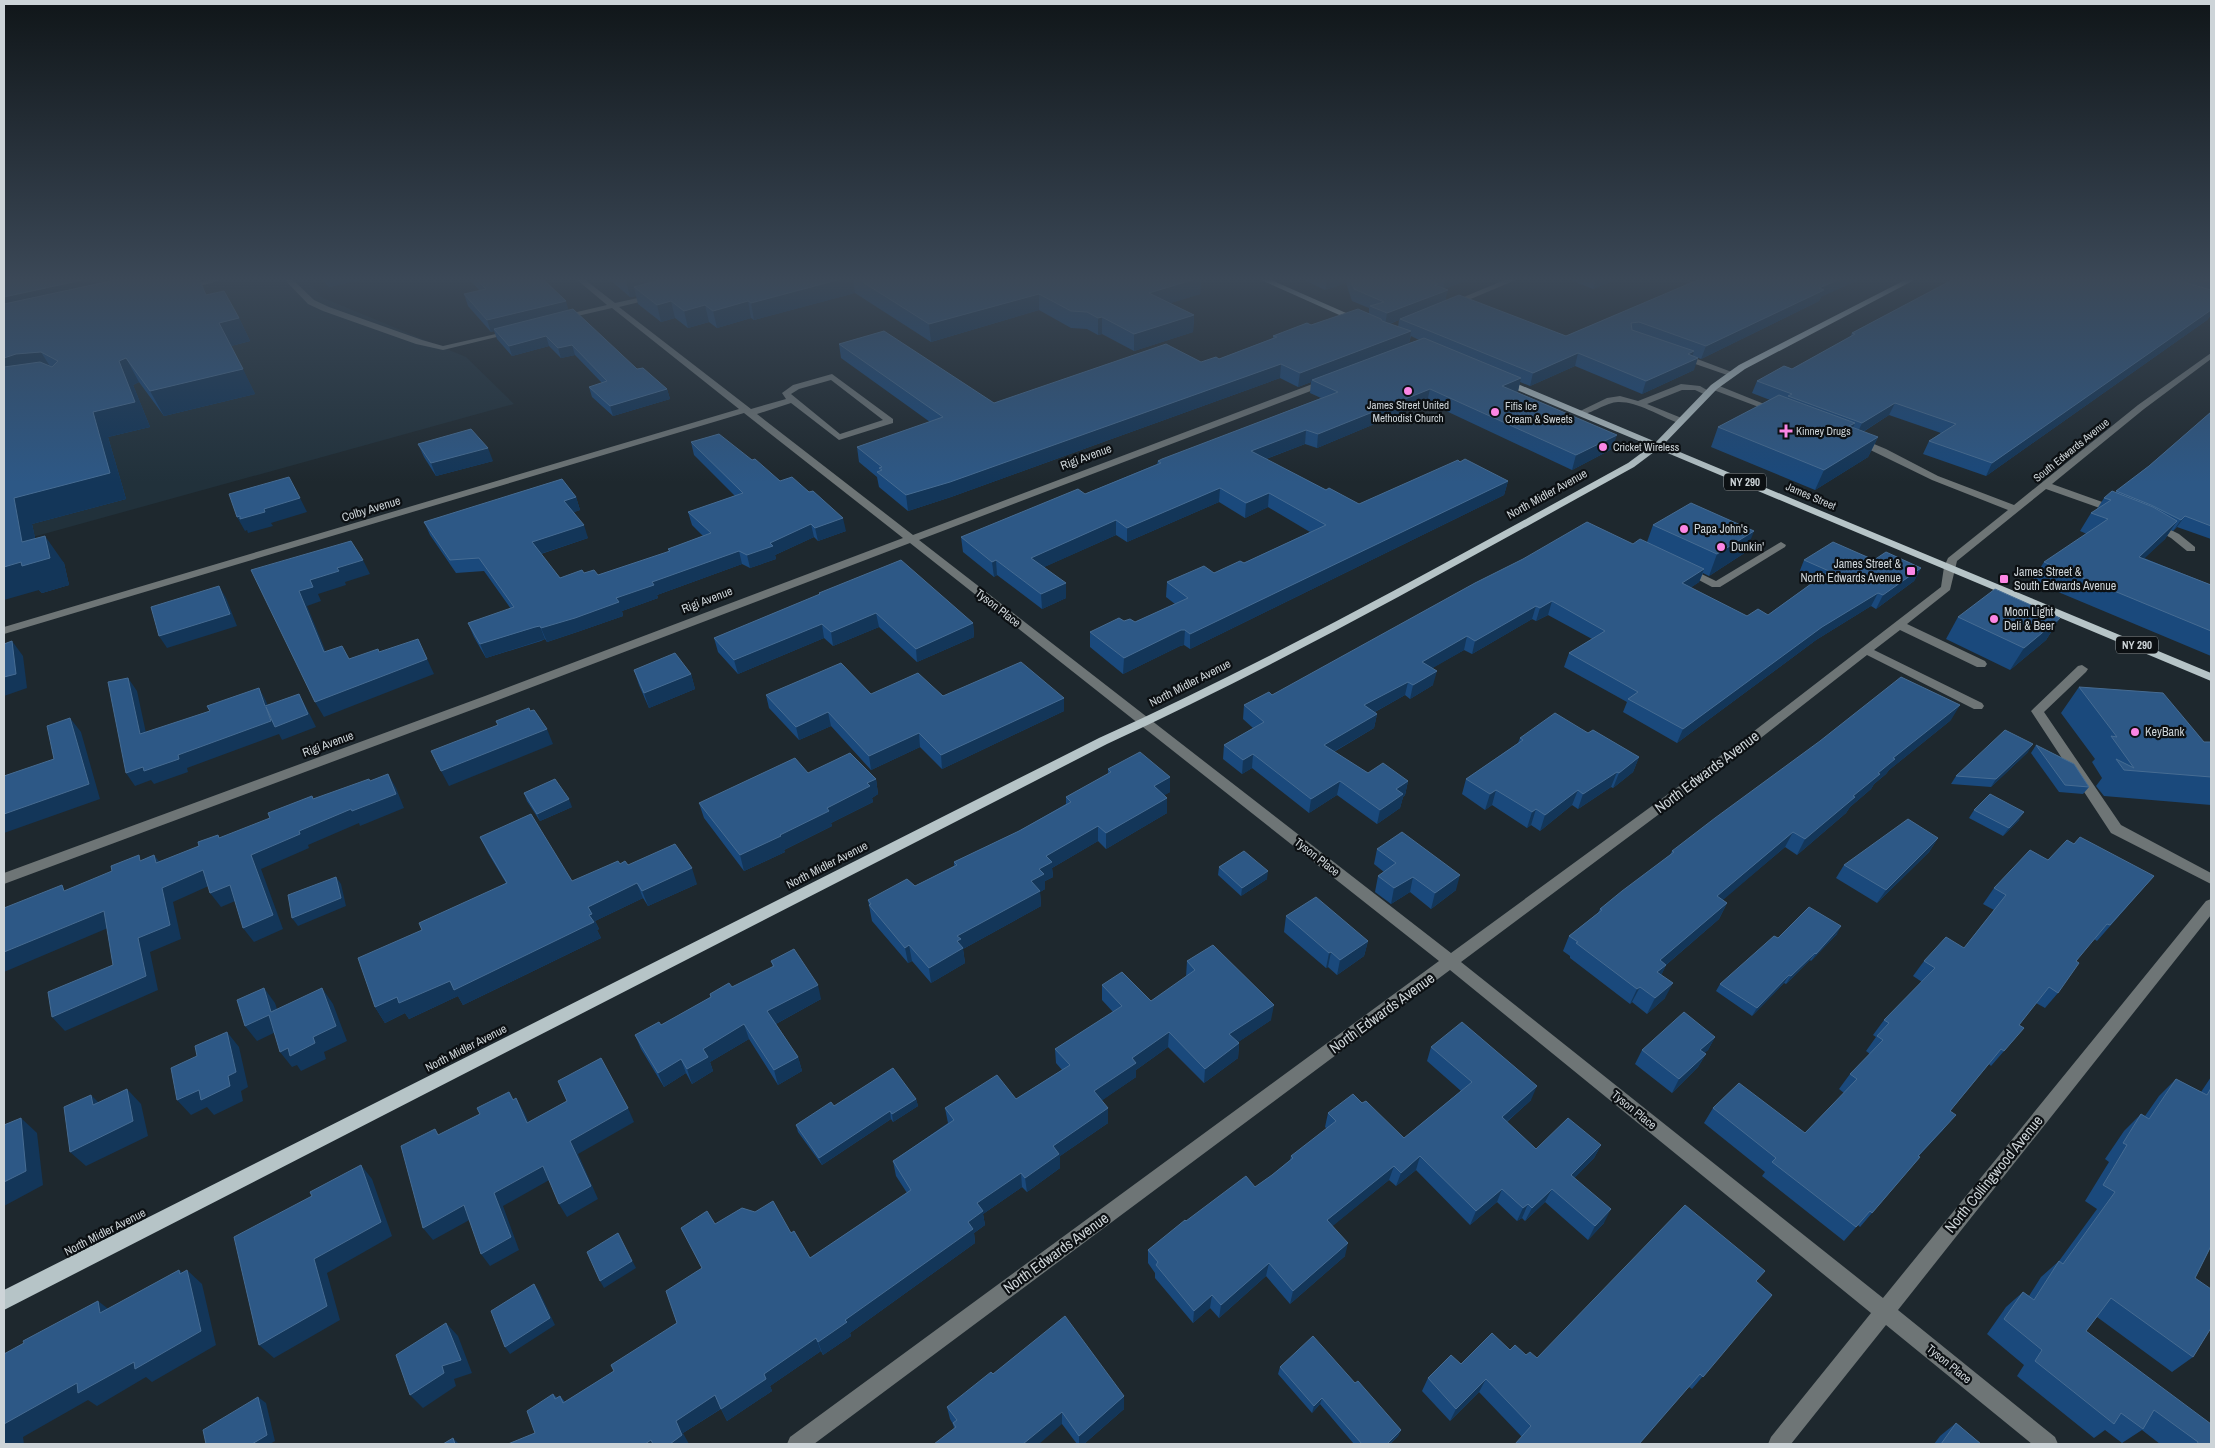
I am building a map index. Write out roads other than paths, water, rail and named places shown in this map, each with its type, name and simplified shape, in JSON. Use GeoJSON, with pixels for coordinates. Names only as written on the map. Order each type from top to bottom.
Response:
{"type":"FeatureCollection","features":[{"type":"Feature","properties":{"kind":"main road","name":"North Midler Avenue"},"geometry":{"type":"LineString","coordinates":[[4,1300],[1103,742],[1145,723],[1326,632],[1632,465],[1658,445],[1711,390],[1742,367],[1782,347]]}},
{"type":"Feature","properties":{"kind":"main road","name":"James Street"},"geometry":{"type":"LineString","coordinates":[[1498,378],[2211,677]]}},
{"type":"Feature","properties":{"kind":"street","name":"Tyson Place"},"geometry":{"type":"LineString","coordinates":[[663,347],[1451,962],[2048,1444]]}},
{"type":"Feature","properties":{"kind":"street"},"geometry":{"type":"LineString","coordinates":[[1668,351],[1733,374]]}},
{"type":"Feature","properties":{"kind":"street","name":"South Edwards Avenue"},"geometry":{"type":"LineString","coordinates":[[1949,567],[1952,560],[2141,407],[2211,355]]}},
{"type":"Feature","properties":{"kind":"street"},"geometry":{"type":"LineString","coordinates":[[832,377],[890,421],[839,437],[792,400],[786,393],[796,387],[832,377]]}},
{"type":"Feature","properties":{"kind":"street","name":"Rigi Avenue"},"geometry":{"type":"LineString","coordinates":[[4,879],[480,702],[1336,378]]}},
{"type":"Feature","properties":{"kind":"street"},"geometry":{"type":"LineString","coordinates":[[1639,404],[1681,387],[1696,388],[1711,390],[1787,414]]}},
{"type":"Feature","properties":{"kind":"street"},"geometry":{"type":"LineString","coordinates":[[1580,413],[1610,400],[1620,399],[1639,404],[1681,421]]}},
{"type":"Feature","properties":{"kind":"street","name":"Colby Avenue"},"geometry":{"type":"LineString","coordinates":[[4,631],[792,400]]}},
{"type":"Feature","properties":{"kind":"street"},"geometry":{"type":"LineString","coordinates":[[1846,436],[1883,451],[1936,478],[2015,509]]}},
{"type":"Feature","properties":{"kind":"street"},"geometry":{"type":"LineString","coordinates":[[2045,485],[2126,514]]}},
{"type":"Feature","properties":{"kind":"street"},"geometry":{"type":"LineString","coordinates":[[2144,521],[2175,536],[2191,549]]}},
{"type":"Feature","properties":{"kind":"street"},"geometry":{"type":"LineString","coordinates":[[1672,564],[1716,585],[1781,545]]}},
{"type":"Feature","properties":{"kind":"street","name":"North Edwards Avenue"},"geometry":{"type":"LineString","coordinates":[[797,1444],[1753,738],[1946,588],[1949,567]]}},
{"type":"Feature","properties":{"kind":"street"},"geometry":{"type":"LineString","coordinates":[[1899,625],[1981,664]]}},
{"type":"Feature","properties":{"kind":"street"},"geometry":{"type":"LineString","coordinates":[[1866,650],[1978,706]]}},
{"type":"Feature","properties":{"kind":"street"},"geometry":{"type":"LineString","coordinates":[[2082,669],[2037,712],[2116,828],[2211,879]]}},
{"type":"Feature","properties":{"kind":"street","name":"North Collingwood Avenue"},"geometry":{"type":"LineString","coordinates":[[1778,1444],[2211,905]]}},
{"type":"Feature","properties":{"kind":"place","name":"James Street United Methodist Church"},"geometry":{"type":"Point","coordinates":[1408,391]}},
{"type":"Feature","properties":{"kind":"place","name":"Fifis Ice Cream & Sweets"},"geometry":{"type":"Point","coordinates":[1495,412]}},
{"type":"Feature","properties":{"kind":"place","name":"Kinney Drugs"},"geometry":{"type":"Point","coordinates":[1786,431]}},
{"type":"Feature","properties":{"kind":"place","name":"Cricket Wireless"},"geometry":{"type":"Point","coordinates":[1603,447]}},
{"type":"Feature","properties":{"kind":"place","name":"Papa John's"},"geometry":{"type":"Point","coordinates":[1684,529]}},
{"type":"Feature","properties":{"kind":"place","name":"Dunkin'"},"geometry":{"type":"Point","coordinates":[1721,547]}},
{"type":"Feature","properties":{"kind":"place","name":"James Street & North Edwards Avenue"},"geometry":{"type":"Point","coordinates":[1911,571]}},
{"type":"Feature","properties":{"kind":"place","name":"James Street & South Edwards Avenue"},"geometry":{"type":"Point","coordinates":[2004,579]}},
{"type":"Feature","properties":{"kind":"place","name":"Moon Light Deli & Beer"},"geometry":{"type":"Point","coordinates":[1994,619]}},
{"type":"Feature","properties":{"kind":"place","name":"KeyBank"},"geometry":{"type":"Point","coordinates":[2135,732]}}]}
